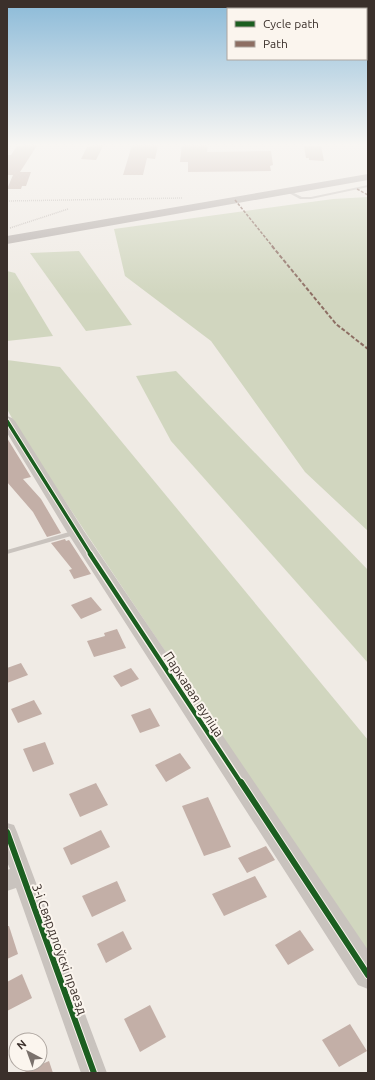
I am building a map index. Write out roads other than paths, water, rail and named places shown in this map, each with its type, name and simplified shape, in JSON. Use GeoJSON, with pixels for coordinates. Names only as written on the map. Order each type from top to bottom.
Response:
{"type":"FeatureCollection","features":[{"type":"Feature","properties":{"kind":"main road"},"geometry":{"type":"LineString","coordinates":[[7,240],[268,194]]}},
{"type":"Feature","properties":{"kind":"street","name":"Паркавая вуліца"},"geometry":{"type":"LineString","coordinates":[[7,421],[76,532],[368,976]]}},
{"type":"Feature","properties":{"kind":"street","name":"3-і Свярдлоўскі праезд"},"geometry":{"type":"LineString","coordinates":[[7,832],[15,878],[94,1073]]}},
{"type":"Feature","properties":{"kind":"lane"},"geometry":{"type":"LineString","coordinates":[[7,552],[76,532]]}}]}
